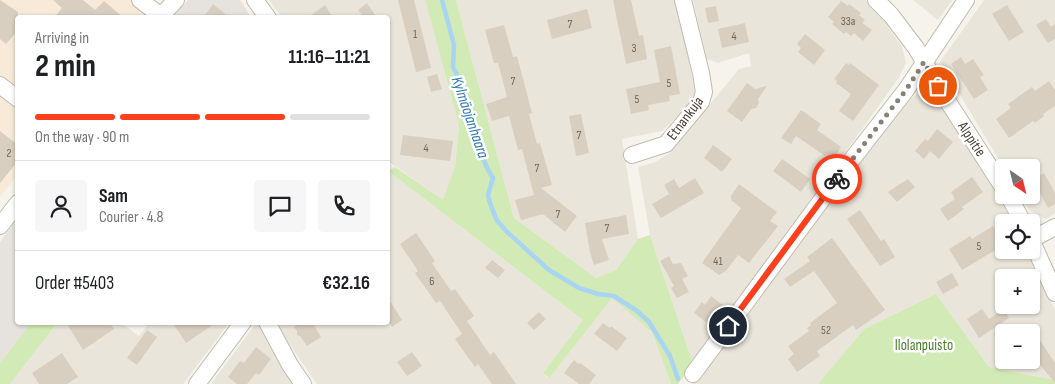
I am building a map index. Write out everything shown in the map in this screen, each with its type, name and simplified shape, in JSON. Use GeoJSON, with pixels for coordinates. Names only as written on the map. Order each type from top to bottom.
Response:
{"type":"FeatureCollection","features":[{"type":"Feature","properties":{"kind":"street"},"geometry":{"type":"LineString","coordinates":[[140,0],[158,15]]}},
{"type":"Feature","properties":{"kind":"street"},"geometry":{"type":"LineString","coordinates":[[162,15],[176,0]]}},
{"type":"Feature","properties":{"kind":"street"},"geometry":{"type":"LineString","coordinates":[[255,0],[266,15]]}},
{"type":"Feature","properties":{"kind":"street","name":"Etnankuja"},"geometry":{"type":"LineString","coordinates":[[632,155],[666,144],[701,102],[704,92],[701,73],[683,0]]}},
{"type":"Feature","properties":{"kind":"street","name":"Alppitie"},"geometry":{"type":"LineString","coordinates":[[876,0],[891,15],[916,48],[995,175]]}},
{"type":"Feature","properties":{"kind":"street"},"geometry":{"type":"LineString","coordinates":[[693,374],[846,167],[906,90],[966,0]]}},
{"type":"Feature","properties":{"kind":"street"},"geometry":{"type":"LineString","coordinates":[[0,86],[15,97]]}},
{"type":"Feature","properties":{"kind":"street"},"geometry":{"type":"LineString","coordinates":[[0,226],[15,207]]}},
{"type":"Feature","properties":{"kind":"street"},"geometry":{"type":"LineString","coordinates":[[1040,235],[1055,227]]}},
{"type":"Feature","properties":{"kind":"street"},"geometry":{"type":"LineString","coordinates":[[1040,259],[1055,293]]}},
{"type":"Feature","properties":{"kind":"street"},"geometry":{"type":"LineString","coordinates":[[197,384],[241,325]]}},
{"type":"Feature","properties":{"kind":"street"},"geometry":{"type":"LineString","coordinates":[[269,325],[290,364],[304,384]]}},
{"type":"Feature","properties":{"kind":"shaded area"},"geometry":{"type":"Polygon","coordinates":[[[0,0],[133,0],[141,11],[140,15],[15,15],[15,88],[0,77],[0,0]]]}},
{"type":"Feature","properties":{"kind":"shaded area"},"geometry":{"type":"Polygon","coordinates":[[[188,0],[240,0],[250,15],[175,15],[188,0]]]}},
{"type":"Feature","properties":{"kind":"shaded area"},"geometry":{"type":"Polygon","coordinates":[[[269,0],[425,0],[459,125],[455,167],[444,201],[390,162],[390,15],[280,15],[269,0]]]}},
{"type":"Feature","properties":{"kind":"shaded area"},"geometry":{"type":"Polygon","coordinates":[[[456,0],[677,0],[695,92],[690,104],[662,131],[622,139],[638,239],[616,270],[596,278],[514,218],[456,0]]]}},
{"type":"Feature","properties":{"kind":"shaded area"},"geometry":{"type":"Polygon","coordinates":[[[693,0],[866,0],[874,7],[902,47],[906,63],[898,79],[693,364],[650,235],[638,167],[655,162],[670,153],[739,69],[751,66],[749,53],[718,63],[707,59],[693,0]]]}},
{"type":"Feature","properties":{"kind":"shaded area"},"geometry":{"type":"Polygon","coordinates":[[[913,0],[952,0],[938,20],[913,0]]]}},
{"type":"Feature","properties":{"kind":"shaded area"},"geometry":{"type":"Polygon","coordinates":[[[984,0],[1055,0],[1055,213],[1046,219],[1040,214],[1029,210],[1025,204],[1040,204],[1040,159],[999,159],[940,62],[984,0]]]}},
{"type":"Feature","properties":{"kind":"shaded area"},"geometry":{"type":"Polygon","coordinates":[[[917,94],[929,94],[941,101],[995,188],[995,204],[1005,204],[1010,214],[995,214],[995,259],[1031,259],[1036,269],[995,269],[995,314],[1040,314],[1040,278],[1055,310],[1055,380],[999,369],[1040,369],[1040,324],[995,324],[995,368],[989,367],[936,294],[864,329],[818,384],[692,384],[837,188],[905,104],[917,94]]]}},
{"type":"Feature","properties":{"kind":"shaded area"},"geometry":{"type":"Polygon","coordinates":[[[0,97],[15,108],[15,178],[0,197],[0,97]]]}},
{"type":"Feature","properties":{"kind":"shaded area"},"geometry":{"type":"Polygon","coordinates":[[[390,173],[583,320],[543,373],[548,378],[612,297],[652,332],[671,384],[317,384],[276,325],[390,325],[390,173]]]}},
{"type":"Feature","properties":{"kind":"shaded area"},"geometry":{"type":"Polygon","coordinates":[[[15,222],[15,325],[30,325],[0,363],[0,242],[15,222]]]}},
{"type":"Feature","properties":{"kind":"shaded area"},"geometry":{"type":"Polygon","coordinates":[[[55,325],[124,325],[139,336],[147,325],[227,325],[183,384],[10,384],[55,325]]]}},
{"type":"Feature","properties":{"kind":"shaded area"},"geometry":{"type":"Polygon","coordinates":[[[255,325],[258,325],[298,384],[211,384],[255,325]]]}},
{"type":"Feature","properties":{"kind":"green space"},"geometry":{"type":"Polygon","coordinates":[[[425,0],[456,0],[514,218],[596,278],[616,270],[638,239],[650,235],[693,364],[678,384],[671,384],[652,332],[612,298],[549,378],[543,373],[583,320],[390,173],[390,170],[395,167],[443,200],[455,167],[459,125],[425,0]]]}},
{"type":"Feature","properties":{"kind":"green space","name":"Ilolanpuisto"},"geometry":{"type":"Polygon","coordinates":[[[936,294],[989,367],[1055,380],[1055,384],[818,384],[864,329],[936,294]]]}},
{"type":"Feature","properties":{"kind":"green space"},"geometry":{"type":"Polygon","coordinates":[[[30,325],[55,325],[10,384],[0,384],[0,363],[30,325]]]}},
{"type":"Feature","properties":{"kind":"building"},"geometry":{"type":"Polygon","coordinates":[[[0,0],[18,12],[18,15],[15,15],[15,34],[6,44],[0,39],[0,0]]]}},
{"type":"Feature","properties":{"kind":"building"},"geometry":{"type":"Polygon","coordinates":[[[53,0],[83,0],[95,10],[104,1],[120,15],[56,15],[62,8],[53,0]]]}},
{"type":"Feature","properties":{"kind":"building"},"geometry":{"type":"Polygon","coordinates":[[[398,0],[414,0],[431,68],[416,72],[398,0]]]}},
{"type":"Feature","properties":{"kind":"building"},"geometry":{"type":"Polygon","coordinates":[[[613,0],[631,0],[639,36],[643,35],[647,59],[626,64],[613,0]]]}},
{"type":"Feature","properties":{"kind":"building"},"geometry":{"type":"Polygon","coordinates":[[[841,1],[848,6],[849,4],[861,13],[859,15],[865,20],[862,23],[872,30],[863,41],[854,33],[851,36],[846,32],[844,34],[832,24],[834,22],[828,17],[841,1]]]}},
{"type":"Feature","properties":{"kind":"building"},"geometry":{"type":"Polygon","coordinates":[[[367,3],[375,15],[362,15],[358,10],[367,3]]]}},
{"type":"Feature","properties":{"kind":"building"},"geometry":{"type":"Polygon","coordinates":[[[213,4],[226,15],[205,15],[213,4]]]}},
{"type":"Feature","properties":{"kind":"building"},"geometry":{"type":"Polygon","coordinates":[[[325,5],[331,15],[311,15],[325,5]]]}},
{"type":"Feature","properties":{"kind":"building"},"geometry":{"type":"Polygon","coordinates":[[[1007,5],[1024,32],[1009,41],[992,14],[1007,5]]]}},
{"type":"Feature","properties":{"kind":"building"},"geometry":{"type":"Polygon","coordinates":[[[716,6],[719,21],[708,23],[705,8],[716,6]]]}},
{"type":"Feature","properties":{"kind":"building"},"geometry":{"type":"Polygon","coordinates":[[[587,9],[592,28],[552,39],[547,20],[587,9]]]}},
{"type":"Feature","properties":{"kind":"building"},"geometry":{"type":"Polygon","coordinates":[[[1046,19],[1051,27],[1055,24],[1055,39],[1048,43],[1036,25],[1046,19]]]}},
{"type":"Feature","properties":{"kind":"building"},"geometry":{"type":"Polygon","coordinates":[[[745,23],[749,42],[722,48],[718,29],[745,23]]]}},
{"type":"Feature","properties":{"kind":"building"},"geometry":{"type":"Polygon","coordinates":[[[504,25],[513,57],[517,56],[532,113],[529,114],[537,144],[540,143],[552,185],[541,188],[577,216],[565,232],[543,214],[521,220],[515,200],[534,195],[522,149],[518,150],[509,116],[492,121],[486,104],[507,97],[498,63],[494,63],[485,30],[504,25]]]}},
{"type":"Feature","properties":{"kind":"building"},"geometry":{"type":"Polygon","coordinates":[[[805,34],[825,50],[814,65],[798,52],[801,48],[797,44],[805,34]]]}},
{"type":"Feature","properties":{"kind":"building"},"geometry":{"type":"Polygon","coordinates":[[[671,46],[680,94],[669,96],[670,101],[648,105],[649,110],[631,114],[626,89],[660,82],[654,50],[671,46]]]}},
{"type":"Feature","properties":{"kind":"building"},"geometry":{"type":"Polygon","coordinates":[[[961,57],[965,64],[973,59],[984,75],[980,77],[988,90],[974,99],[951,64],[961,57]]]}},
{"type":"Feature","properties":{"kind":"building"},"geometry":{"type":"Polygon","coordinates":[[[846,63],[849,65],[850,63],[879,85],[853,121],[839,111],[851,94],[836,83],[837,81],[834,79],[846,63]]]}},
{"type":"Feature","properties":{"kind":"building"},"geometry":{"type":"Polygon","coordinates":[[[437,74],[442,89],[431,92],[427,77],[437,74]]]}},
{"type":"Feature","properties":{"kind":"building"},"geometry":{"type":"Polygon","coordinates":[[[1049,81],[1055,90],[1055,106],[1043,114],[1044,116],[1035,123],[1033,121],[1009,138],[996,119],[1011,108],[1008,104],[1032,87],[1035,91],[1049,81]]]}},
{"type":"Feature","properties":{"kind":"building"},"geometry":{"type":"Polygon","coordinates":[[[747,83],[755,89],[767,86],[758,99],[759,103],[756,108],[751,109],[742,122],[727,111],[747,83]]]}},
{"type":"Feature","properties":{"kind":"building"},"geometry":{"type":"Polygon","coordinates":[[[801,110],[821,124],[817,130],[841,147],[834,158],[827,154],[825,156],[796,136],[791,144],[781,138],[801,110]]]}},
{"type":"Feature","properties":{"kind":"building"},"geometry":{"type":"Polygon","coordinates":[[[581,114],[589,153],[576,156],[569,116],[581,114]]]}},
{"type":"Feature","properties":{"kind":"building"},"geometry":{"type":"Polygon","coordinates":[[[937,129],[953,142],[939,159],[930,151],[924,159],[915,151],[925,139],[928,141],[937,129]]]}},
{"type":"Feature","properties":{"kind":"building"},"geometry":{"type":"Polygon","coordinates":[[[0,131],[15,143],[15,165],[0,183],[0,131]]]}},
{"type":"Feature","properties":{"kind":"building"},"geometry":{"type":"Polygon","coordinates":[[[403,135],[453,141],[450,161],[400,155],[403,135]]]}},
{"type":"Feature","properties":{"kind":"building"},"geometry":{"type":"Polygon","coordinates":[[[713,145],[732,159],[722,172],[704,158],[713,145]]]}},
{"type":"Feature","properties":{"kind":"building"},"geometry":{"type":"Polygon","coordinates":[[[782,159],[810,179],[801,192],[773,171],[782,159]]]}},
{"type":"Feature","properties":{"kind":"building"},"geometry":{"type":"Polygon","coordinates":[[[1044,173],[1055,193],[1055,204],[1048,208],[1040,193],[1040,175],[1044,173]]]}},
{"type":"Feature","properties":{"kind":"building"},"geometry":{"type":"Polygon","coordinates":[[[855,177],[860,186],[847,195],[843,188],[848,181],[855,177]]]}},
{"type":"Feature","properties":{"kind":"building"},"geometry":{"type":"Polygon","coordinates":[[[972,177],[983,192],[962,207],[964,209],[948,221],[940,209],[955,199],[951,192],[972,177]]]}},
{"type":"Feature","properties":{"kind":"building"},"geometry":{"type":"Polygon","coordinates":[[[695,178],[704,193],[661,218],[652,204],[669,194],[664,185],[674,179],[679,188],[695,178]]]}},
{"type":"Feature","properties":{"kind":"building"},"geometry":{"type":"Polygon","coordinates":[[[908,179],[915,187],[897,202],[888,192],[908,179]]]}},
{"type":"Feature","properties":{"kind":"building"},"geometry":{"type":"Polygon","coordinates":[[[739,184],[777,212],[770,221],[778,226],[749,263],[738,255],[726,271],[719,275],[702,263],[741,208],[731,200],[731,196],[739,184]]]}},
{"type":"Feature","properties":{"kind":"building"},"geometry":{"type":"Polygon","coordinates":[[[860,210],[881,241],[884,239],[895,257],[880,266],[847,219],[860,210]]]}},
{"type":"Feature","properties":{"kind":"building"},"geometry":{"type":"Polygon","coordinates":[[[626,215],[629,234],[602,239],[609,260],[594,265],[585,223],[626,215]]]}},
{"type":"Feature","properties":{"kind":"building"},"geometry":{"type":"Polygon","coordinates":[[[993,226],[995,229],[995,250],[962,270],[949,249],[970,236],[972,239],[993,226]]]}},
{"type":"Feature","properties":{"kind":"building"},"geometry":{"type":"Polygon","coordinates":[[[416,233],[435,261],[432,263],[451,291],[455,289],[474,316],[467,321],[490,355],[494,352],[516,384],[492,384],[478,364],[475,367],[455,339],[462,334],[440,301],[436,303],[415,273],[418,271],[400,244],[416,233]]]}},
{"type":"Feature","properties":{"kind":"building"},"geometry":{"type":"Polygon","coordinates":[[[832,238],[885,310],[856,330],[853,325],[817,351],[820,356],[797,372],[788,359],[794,354],[788,346],[809,331],[807,328],[811,325],[810,323],[837,303],[814,271],[790,287],[784,279],[810,261],[807,257],[832,238]]]}},
{"type":"Feature","properties":{"kind":"building"},"geometry":{"type":"Polygon","coordinates":[[[669,256],[673,264],[681,263],[688,276],[682,279],[689,292],[677,298],[671,288],[674,286],[660,261],[669,256]]]}},
{"type":"Feature","properties":{"kind":"building"},"geometry":{"type":"Polygon","coordinates":[[[492,260],[505,270],[498,278],[485,268],[492,260]]]}},
{"type":"Feature","properties":{"kind":"building"},"geometry":{"type":"Polygon","coordinates":[[[952,273],[959,285],[943,294],[936,282],[952,273]]]}},
{"type":"Feature","properties":{"kind":"building"},"geometry":{"type":"Polygon","coordinates":[[[711,296],[724,306],[710,325],[694,313],[702,302],[705,305],[711,296]]]}},
{"type":"Feature","properties":{"kind":"building"},"geometry":{"type":"Polygon","coordinates":[[[390,301],[402,320],[392,327],[390,324],[390,301]]]}},
{"type":"Feature","properties":{"kind":"building"},"geometry":{"type":"Polygon","coordinates":[[[982,309],[989,319],[996,314],[1007,314],[1009,318],[1000,324],[995,324],[995,327],[979,338],[967,319],[982,309]]]}},
{"type":"Feature","properties":{"kind":"building"},"geometry":{"type":"Polygon","coordinates":[[[539,312],[546,319],[534,330],[527,323],[539,312]]]}},
{"type":"Feature","properties":{"kind":"building"},"geometry":{"type":"Polygon","coordinates":[[[603,323],[610,328],[611,326],[627,338],[617,351],[594,334],[603,323]]]}},
{"type":"Feature","properties":{"kind":"building"},"geometry":{"type":"Polygon","coordinates":[[[111,325],[114,329],[83,350],[68,326],[111,325]]]}},
{"type":"Feature","properties":{"kind":"building"},"geometry":{"type":"Polygon","coordinates":[[[174,325],[213,325],[186,343],[174,325]]]}},
{"type":"Feature","properties":{"kind":"building"},"geometry":{"type":"Polygon","coordinates":[[[296,325],[314,325],[321,337],[307,346],[300,336],[297,335],[294,327],[296,325]]]}},
{"type":"Feature","properties":{"kind":"building"},"geometry":{"type":"Polygon","coordinates":[[[147,330],[157,337],[137,365],[127,358],[147,330]]]}},
{"type":"Feature","properties":{"kind":"building"},"geometry":{"type":"Polygon","coordinates":[[[1040,340],[1055,363],[1055,383],[1040,365],[1040,340]]]}},
{"type":"Feature","properties":{"kind":"building"},"geometry":{"type":"Polygon","coordinates":[[[256,347],[271,359],[259,375],[256,373],[247,384],[237,384],[228,377],[240,361],[244,363],[256,347]]]}},
{"type":"Feature","properties":{"kind":"building"},"geometry":{"type":"Polygon","coordinates":[[[412,352],[422,366],[407,376],[397,362],[412,352]]]}},
{"type":"Feature","properties":{"kind":"building"},"geometry":{"type":"Polygon","coordinates":[[[62,353],[78,377],[67,384],[39,384],[32,373],[62,353]]]}},
{"type":"Feature","properties":{"kind":"building"},"geometry":{"type":"Polygon","coordinates":[[[574,360],[596,375],[589,384],[579,384],[564,373],[574,360]]]}},
{"type":"Feature","properties":{"kind":"waterway","name":"Kylmäojanhaara"},"geometry":{"type":"LineString","coordinates":[[442,0],[454,45],[453,67],[461,82],[458,89],[487,168],[493,178],[488,195],[496,219],[506,231],[549,270],[579,288],[598,294],[614,296],[637,311],[649,322],[670,356],[678,379]]}},
{"type":"Feature","properties":{"kind":"way so far"},"geometry":{"type":"LineString","coordinates":[[837,179],[906,90],[924,62],[938,86]]}},
{"type":"Feature","properties":{"kind":"route"},"geometry":{"type":"LineString","coordinates":[[728,326],[837,179]]}}]}
